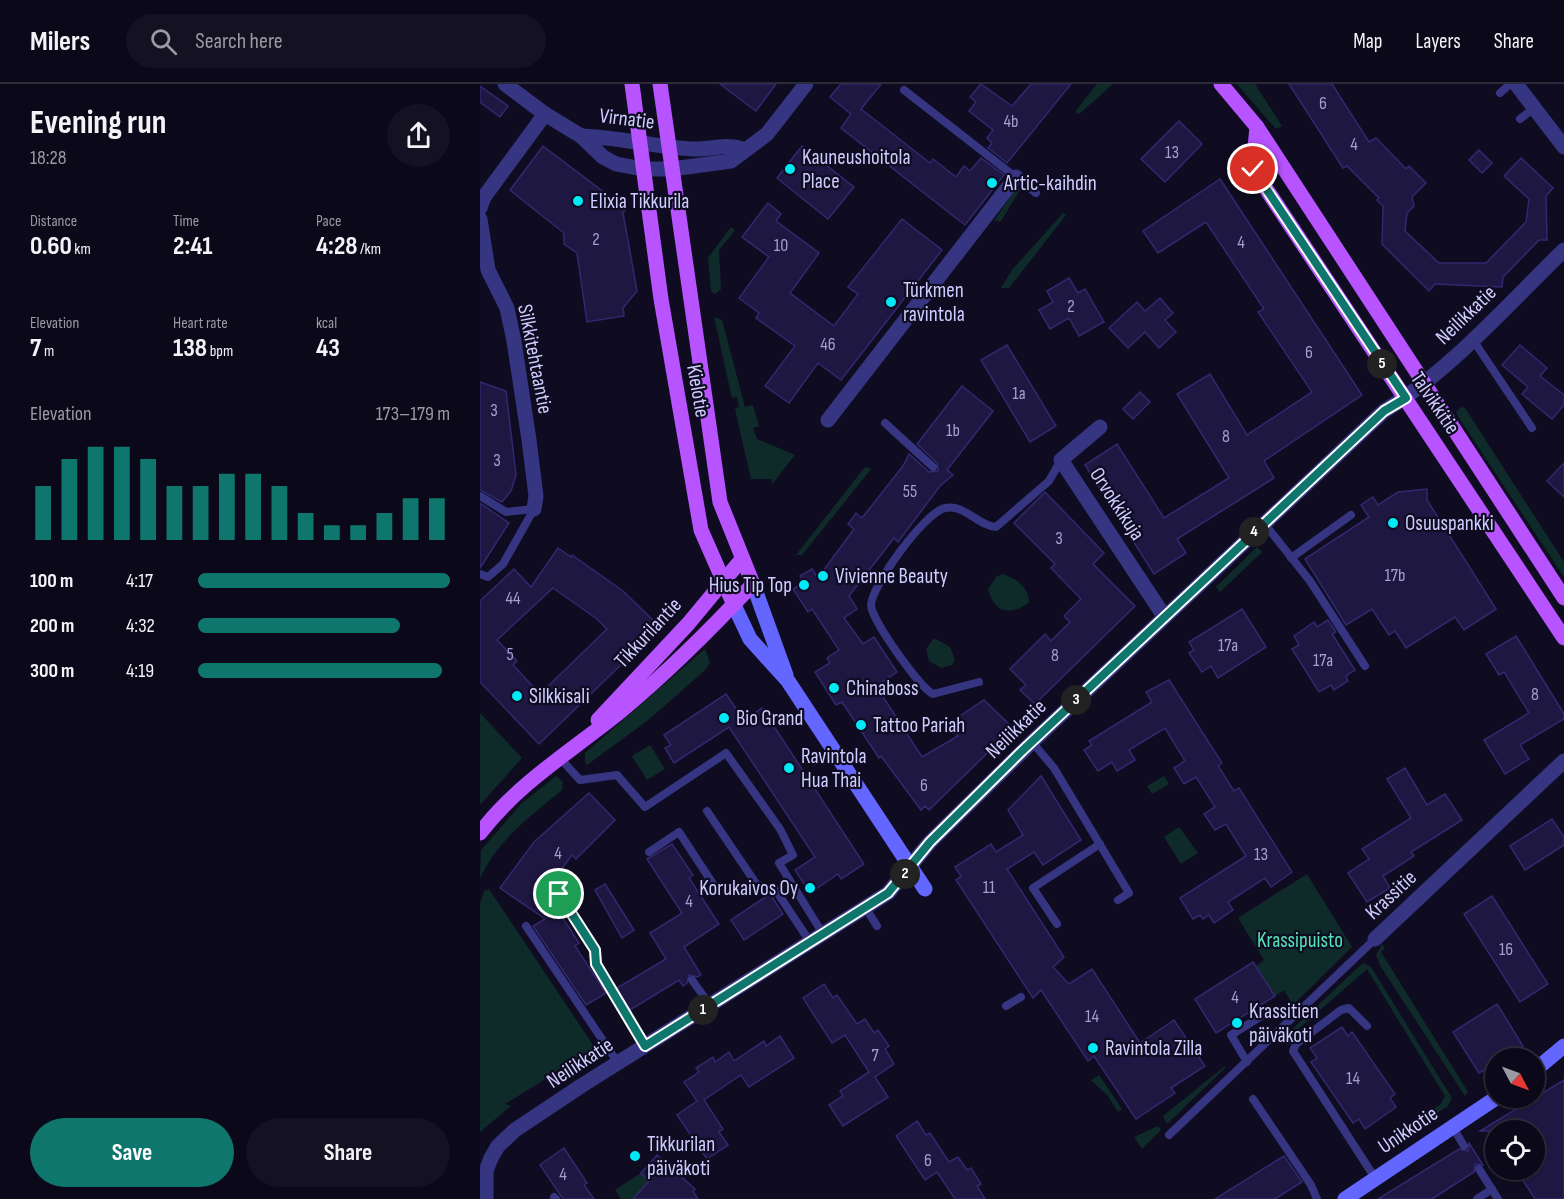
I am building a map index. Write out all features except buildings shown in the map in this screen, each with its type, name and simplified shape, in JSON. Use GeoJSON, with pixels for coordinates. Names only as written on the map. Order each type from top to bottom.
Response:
{"type":"FeatureCollection","features":[{"type":"Feature","properties":{"kind":"main road","name":"Kielotie"},"geometry":{"type":"LineString","coordinates":[[632,84],[660,298],[701,530],[734,605]]}},
{"type":"Feature","properties":{"kind":"main road","name":"Kielotie"},"geometry":{"type":"LineString","coordinates":[[660,84],[720,502],[753,584]]}},
{"type":"Feature","properties":{"kind":"main road","name":"Talvikkitie"},"geometry":{"type":"LineString","coordinates":[[1221,84],[1257,127],[1564,598]]}},
{"type":"Feature","properties":{"kind":"main road","name":"Talvikkitie"},"geometry":{"type":"LineString","coordinates":[[1257,127],[1253,169],[1564,638]]}},
{"type":"Feature","properties":{"kind":"main road","name":"Tikkurilantie"},"geometry":{"type":"LineString","coordinates":[[585,736],[742,560]]}},
{"type":"Feature","properties":{"kind":"main road","name":"Tikkurilantie"},"geometry":{"type":"LineString","coordinates":[[480,833],[503,807],[559,757],[651,686],[753,584]]}},
{"type":"Feature","properties":{"kind":"street","name":"Virnatie"},"geometry":{"type":"LineString","coordinates":[[505,84],[545,114],[581,136],[603,157],[616,164],[643,169],[672,169],[731,161],[743,149],[767,134],[806,84]]}},
{"type":"Feature","properties":{"kind":"street"},"geometry":{"type":"LineString","coordinates":[[1516,84],[1564,147]]}},
{"type":"Feature","properties":{"kind":"street"},"geometry":{"type":"LineString","coordinates":[[480,208],[484,197],[545,114]]}},
{"type":"Feature","properties":{"kind":"street","name":"Virnatie"},"geometry":{"type":"LineString","coordinates":[[581,136],[612,136],[640,143],[692,149],[731,145],[743,149]]}},
{"type":"Feature","properties":{"kind":"street"},"geometry":{"type":"LineString","coordinates":[[828,420],[1016,177]]}},
{"type":"Feature","properties":{"kind":"street","name":"Silkkitehtaantie"},"geometry":{"type":"LineString","coordinates":[[480,219],[488,270],[507,308],[514,341],[536,496],[534,509]]}},
{"type":"Feature","properties":{"kind":"street","name":"Neilikkatie"},"geometry":{"type":"LineString","coordinates":[[486,1199],[486,1171],[498,1146],[515,1130],[888,893],[930,842],[1164,616],[1384,411],[1406,398],[1423,383],[1564,250]]}},
{"type":"Feature","properties":{"kind":"street","name":"Orvokkikuja"},"geometry":{"type":"LineString","coordinates":[[1100,427],[1060,460],[1164,616]]}},
{"type":"Feature","properties":{"kind":"street","name":"Kielotie"},"geometry":{"type":"LineString","coordinates":[[753,584],[788,681]]}},
{"type":"Feature","properties":{"kind":"street","name":"Kielotie"},"geometry":{"type":"LineString","coordinates":[[734,605],[750,639],[788,681],[925,889]]}},
{"type":"Feature","properties":{"kind":"street","name":"Krassitie"},"geometry":{"type":"LineString","coordinates":[[1375,939],[1564,760]]}},
{"type":"Feature","properties":{"kind":"street"},"geometry":{"type":"LineString","coordinates":[[1545,1062],[1564,1046]]}},
{"type":"Feature","properties":{"kind":"street","name":"Unikkotie"},"geometry":{"type":"LineString","coordinates":[[1345,1199],[1485,1105]]}},
{"type":"Feature","properties":{"kind":"lane"},"geometry":{"type":"LineString","coordinates":[[1500,93],[1510,84]]}},
{"type":"Feature","properties":{"kind":"lane"},"geometry":{"type":"LineString","coordinates":[[904,90],[1036,193]]}},
{"type":"Feature","properties":{"kind":"lane"},"geometry":{"type":"LineString","coordinates":[[1520,119],[1534,108]]}},
{"type":"Feature","properties":{"kind":"lane"},"geometry":{"type":"LineString","coordinates":[[1472,338],[1532,428]]}},
{"type":"Feature","properties":{"kind":"lane"},"geometry":{"type":"LineString","coordinates":[[885,423],[933,467]]}},
{"type":"Feature","properties":{"kind":"lane"},"geometry":{"type":"LineString","coordinates":[[980,682],[933,694],[926,690],[903,662],[874,617],[873,597],[878,583],[939,511],[952,508],[965,511],[996,527],[1049,482],[1060,460]]}},
{"type":"Feature","properties":{"kind":"lane"},"geometry":{"type":"LineString","coordinates":[[480,495],[506,512],[534,509]]}},
{"type":"Feature","properties":{"kind":"lane"},"geometry":{"type":"LineString","coordinates":[[480,574],[488,577],[503,564],[534,509]]}},
{"type":"Feature","properties":{"kind":"lane"},"geometry":{"type":"LineString","coordinates":[[1291,558],[1352,515]]}},
{"type":"Feature","properties":{"kind":"lane"},"geometry":{"type":"LineString","coordinates":[[1264,522],[1310,581],[1365,666]]}},
{"type":"Feature","properties":{"kind":"lane"},"geometry":{"type":"LineString","coordinates":[[1032,742],[1049,760],[1129,893],[1118,900]]}},
{"type":"Feature","properties":{"kind":"lane"},"geometry":{"type":"LineString","coordinates":[[559,757],[580,780],[617,775],[645,807],[726,753],[780,829],[793,855],[779,863],[816,938]]}},
{"type":"Feature","properties":{"kind":"lane"},"geometry":{"type":"LineString","coordinates":[[707,811],[757,885]]}},
{"type":"Feature","properties":{"kind":"lane"},"geometry":{"type":"LineString","coordinates":[[649,852],[679,832],[717,890],[757,885],[775,889],[816,938]]}},
{"type":"Feature","properties":{"kind":"lane"},"geometry":{"type":"LineString","coordinates":[[1057,924],[1033,888],[1100,844]]}},
{"type":"Feature","properties":{"kind":"lane"},"geometry":{"type":"LineString","coordinates":[[559,894],[595,950],[596,964],[645,1046]]}},
{"type":"Feature","properties":{"kind":"lane"},"geometry":{"type":"LineString","coordinates":[[865,907],[877,926]]}},
{"type":"Feature","properties":{"kind":"lane"},"geometry":{"type":"LineString","coordinates":[[526,926],[618,1063]]}},
{"type":"Feature","properties":{"kind":"lane","name":"Krassitie"},"geometry":{"type":"LineString","coordinates":[[1169,1135],[1375,939]]}},
{"type":"Feature","properties":{"kind":"lane"},"geometry":{"type":"LineString","coordinates":[[692,980],[710,1005]]}},
{"type":"Feature","properties":{"kind":"lane"},"geometry":{"type":"LineString","coordinates":[[1006,1006],[1021,997]]}},
{"type":"Feature","properties":{"kind":"lane"},"geometry":{"type":"LineString","coordinates":[[1367,1026],[1349,1008],[1341,1010],[1296,1044],[1293,1051],[1375,1178]]}},
{"type":"Feature","properties":{"kind":"lane"},"geometry":{"type":"LineString","coordinates":[[1247,1062],[1231,1035],[1271,1010]]}},
{"type":"Feature","properties":{"kind":"lane"},"geometry":{"type":"LineString","coordinates":[[1253,1099],[1311,1185],[1317,1199]]}},
{"type":"Feature","properties":{"kind":"lane"},"geometry":{"type":"LineString","coordinates":[[1452,1126],[1464,1146]]}},
{"type":"Feature","properties":{"kind":"lane"},"geometry":{"type":"LineString","coordinates":[[1479,1169],[1498,1199]]}},
{"type":"Feature","properties":{"kind":"lane"},"geometry":{"type":"LineString","coordinates":[[1477,1199],[1492,1189]]}},
{"type":"Feature","properties":{"kind":"green space"},"geometry":{"type":"Polygon","coordinates":[[[1097,84],[1113,84],[1079,114],[1075,112],[1097,84]]]}},
{"type":"Feature","properties":{"kind":"green space"},"geometry":{"type":"Polygon","coordinates":[[[1237,84],[1255,84],[1282,126],[1276,129],[1237,84]]]}},
{"type":"Feature","properties":{"kind":"green space"},"geometry":{"type":"Polygon","coordinates":[[[1017,187],[1020,190],[1001,221],[994,221],[1017,187]]]}},
{"type":"Feature","properties":{"kind":"green space"},"geometry":{"type":"Polygon","coordinates":[[[1063,213],[1066,215],[1009,288],[1001,288],[1012,270],[1063,213]]]}},
{"type":"Feature","properties":{"kind":"green space"},"geometry":{"type":"Polygon","coordinates":[[[731,227],[735,230],[719,250],[721,289],[715,294],[711,291],[708,258],[731,227]]]}},
{"type":"Feature","properties":{"kind":"green space"},"geometry":{"type":"Polygon","coordinates":[[[714,317],[722,320],[745,407],[753,405],[759,426],[753,428],[757,439],[795,455],[772,484],[772,479],[751,479],[735,409],[739,407],[737,397],[732,398],[714,317]]]}},
{"type":"Feature","properties":{"kind":"green space"},"geometry":{"type":"Polygon","coordinates":[[[1461,407],[1465,408],[1564,562],[1564,577],[1457,415],[1456,412],[1461,407]]]}},
{"type":"Feature","properties":{"kind":"green space"},"geometry":{"type":"Polygon","coordinates":[[[865,467],[871,469],[802,555],[796,555],[865,467]]]}},
{"type":"Feature","properties":{"kind":"green space"},"geometry":{"type":"Polygon","coordinates":[[[1257,547],[1262,552],[1220,592],[1216,587],[1257,547]]]}},
{"type":"Feature","properties":{"kind":"green space"},"geometry":{"type":"Polygon","coordinates":[[[1002,574],[1021,584],[1027,592],[1029,603],[1009,611],[1003,610],[994,603],[988,589],[996,577],[1002,574]]]}},
{"type":"Feature","properties":{"kind":"green space"},"geometry":{"type":"Polygon","coordinates":[[[934,638],[950,647],[955,660],[952,665],[941,668],[929,661],[926,649],[934,638]]]}},
{"type":"Feature","properties":{"kind":"green space"},"geometry":{"type":"Polygon","coordinates":[[[705,649],[710,663],[703,672],[647,721],[587,765],[585,763],[585,753],[705,649]]]}},
{"type":"Feature","properties":{"kind":"green space"},"geometry":{"type":"Polygon","coordinates":[[[480,713],[522,758],[480,805],[480,713]]]}},
{"type":"Feature","properties":{"kind":"green space"},"geometry":{"type":"Polygon","coordinates":[[[650,745],[665,769],[647,780],[632,756],[650,745]]]}},
{"type":"Feature","properties":{"kind":"green space"},"geometry":{"type":"Polygon","coordinates":[[[556,776],[563,782],[562,790],[505,841],[480,879],[481,850],[521,804],[556,776]]]}},
{"type":"Feature","properties":{"kind":"green space"},"geometry":{"type":"Polygon","coordinates":[[[1164,776],[1169,784],[1152,794],[1147,786],[1164,776]]]}},
{"type":"Feature","properties":{"kind":"green space"},"geometry":{"type":"Polygon","coordinates":[[[1179,827],[1198,853],[1181,864],[1164,837],[1179,827]]]}},
{"type":"Feature","properties":{"kind":"green space","name":"Krassipuisto"},"geometry":{"type":"Polygon","coordinates":[[[1307,874],[1352,947],[1293,1005],[1284,990],[1275,996],[1256,966],[1264,960],[1238,918],[1307,874]]]}},
{"type":"Feature","properties":{"kind":"green space"},"geometry":{"type":"Polygon","coordinates":[[[489,889],[595,1048],[505,1104],[511,1106],[480,1132],[480,904],[484,891],[489,889]]]}},
{"type":"Feature","properties":{"kind":"green space"},"geometry":{"type":"Polygon","coordinates":[[[1382,944],[1385,948],[1381,952],[1468,1092],[1465,1096],[1381,967],[1376,955],[1382,944]]]}},
{"type":"Feature","properties":{"kind":"green space"},"geometry":{"type":"Polygon","coordinates":[[[1363,963],[1371,967],[1452,1098],[1448,1106],[1401,1136],[1398,1133],[1441,1104],[1445,1096],[1367,969],[1287,1039],[1286,1035],[1363,963]]]}},
{"type":"Feature","properties":{"kind":"green space"},"geometry":{"type":"Polygon","coordinates":[[[1226,1067],[1167,1124],[1163,1116],[1226,1067]]]}},
{"type":"Feature","properties":{"kind":"green space"},"geometry":{"type":"Polygon","coordinates":[[[1099,1075],[1122,1109],[1118,1112],[1108,1096],[1091,1080],[1099,1075]]]}},
{"type":"Feature","properties":{"kind":"green space"},"geometry":{"type":"Polygon","coordinates":[[[1158,1126],[1161,1130],[1142,1149],[1134,1137],[1158,1126]]]}},
{"type":"Feature","properties":{"kind":"green space"},"geometry":{"type":"Polygon","coordinates":[[[641,1173],[649,1181],[634,1199],[621,1199],[615,1190],[641,1173]]]}},
{"type":"Feature","properties":{"kind":"place","name":"Kauneushoitola Place"},"geometry":{"type":"Point","coordinates":[790,169]}},
{"type":"Feature","properties":{"kind":"place","name":"Artic-kaihdin"},"geometry":{"type":"Point","coordinates":[992,183]}},
{"type":"Feature","properties":{"kind":"place","name":"Elixia Tikkurila"},"geometry":{"type":"Point","coordinates":[578,201]}},
{"type":"Feature","properties":{"kind":"place","name":"Türkmen ravintola"},"geometry":{"type":"Point","coordinates":[891,302]}},
{"type":"Feature","properties":{"kind":"place","name":"Osuuspankki"},"geometry":{"type":"Point","coordinates":[1393,523]}},
{"type":"Feature","properties":{"kind":"place","name":"Vivienne Beauty"},"geometry":{"type":"Point","coordinates":[823,576]}},
{"type":"Feature","properties":{"kind":"place","name":"Hius Tip Top"},"geometry":{"type":"Point","coordinates":[804,585]}},
{"type":"Feature","properties":{"kind":"place","name":"Chinaboss"},"geometry":{"type":"Point","coordinates":[834,688]}},
{"type":"Feature","properties":{"kind":"place","name":"Silkkisali"},"geometry":{"type":"Point","coordinates":[517,696]}},
{"type":"Feature","properties":{"kind":"place","name":"Bio Grand"},"geometry":{"type":"Point","coordinates":[724,718]}},
{"type":"Feature","properties":{"kind":"place","name":"Tattoo Pariah"},"geometry":{"type":"Point","coordinates":[861,725]}},
{"type":"Feature","properties":{"kind":"place","name":"Ravintola Hua Thai"},"geometry":{"type":"Point","coordinates":[789,768]}},
{"type":"Feature","properties":{"kind":"place","name":"Korukaivos Oy"},"geometry":{"type":"Point","coordinates":[810,888]}},
{"type":"Feature","properties":{"kind":"place","name":"Krassitien päiväkoti"},"geometry":{"type":"Point","coordinates":[1237,1023]}},
{"type":"Feature","properties":{"kind":"place","name":"Ravintola Zilla"},"geometry":{"type":"Point","coordinates":[1093,1048]}},
{"type":"Feature","properties":{"kind":"place","name":"Tikkurilan päiväkoti"},"geometry":{"type":"Point","coordinates":[635,1156]}},
{"type":"Feature","properties":{"kind":"route"},"geometry":{"type":"LineString","coordinates":[[559,894],[595,950],[596,964],[645,1046],[888,893],[930,842],[1032,742],[1384,411],[1406,398],[1253,169]]}}]}
